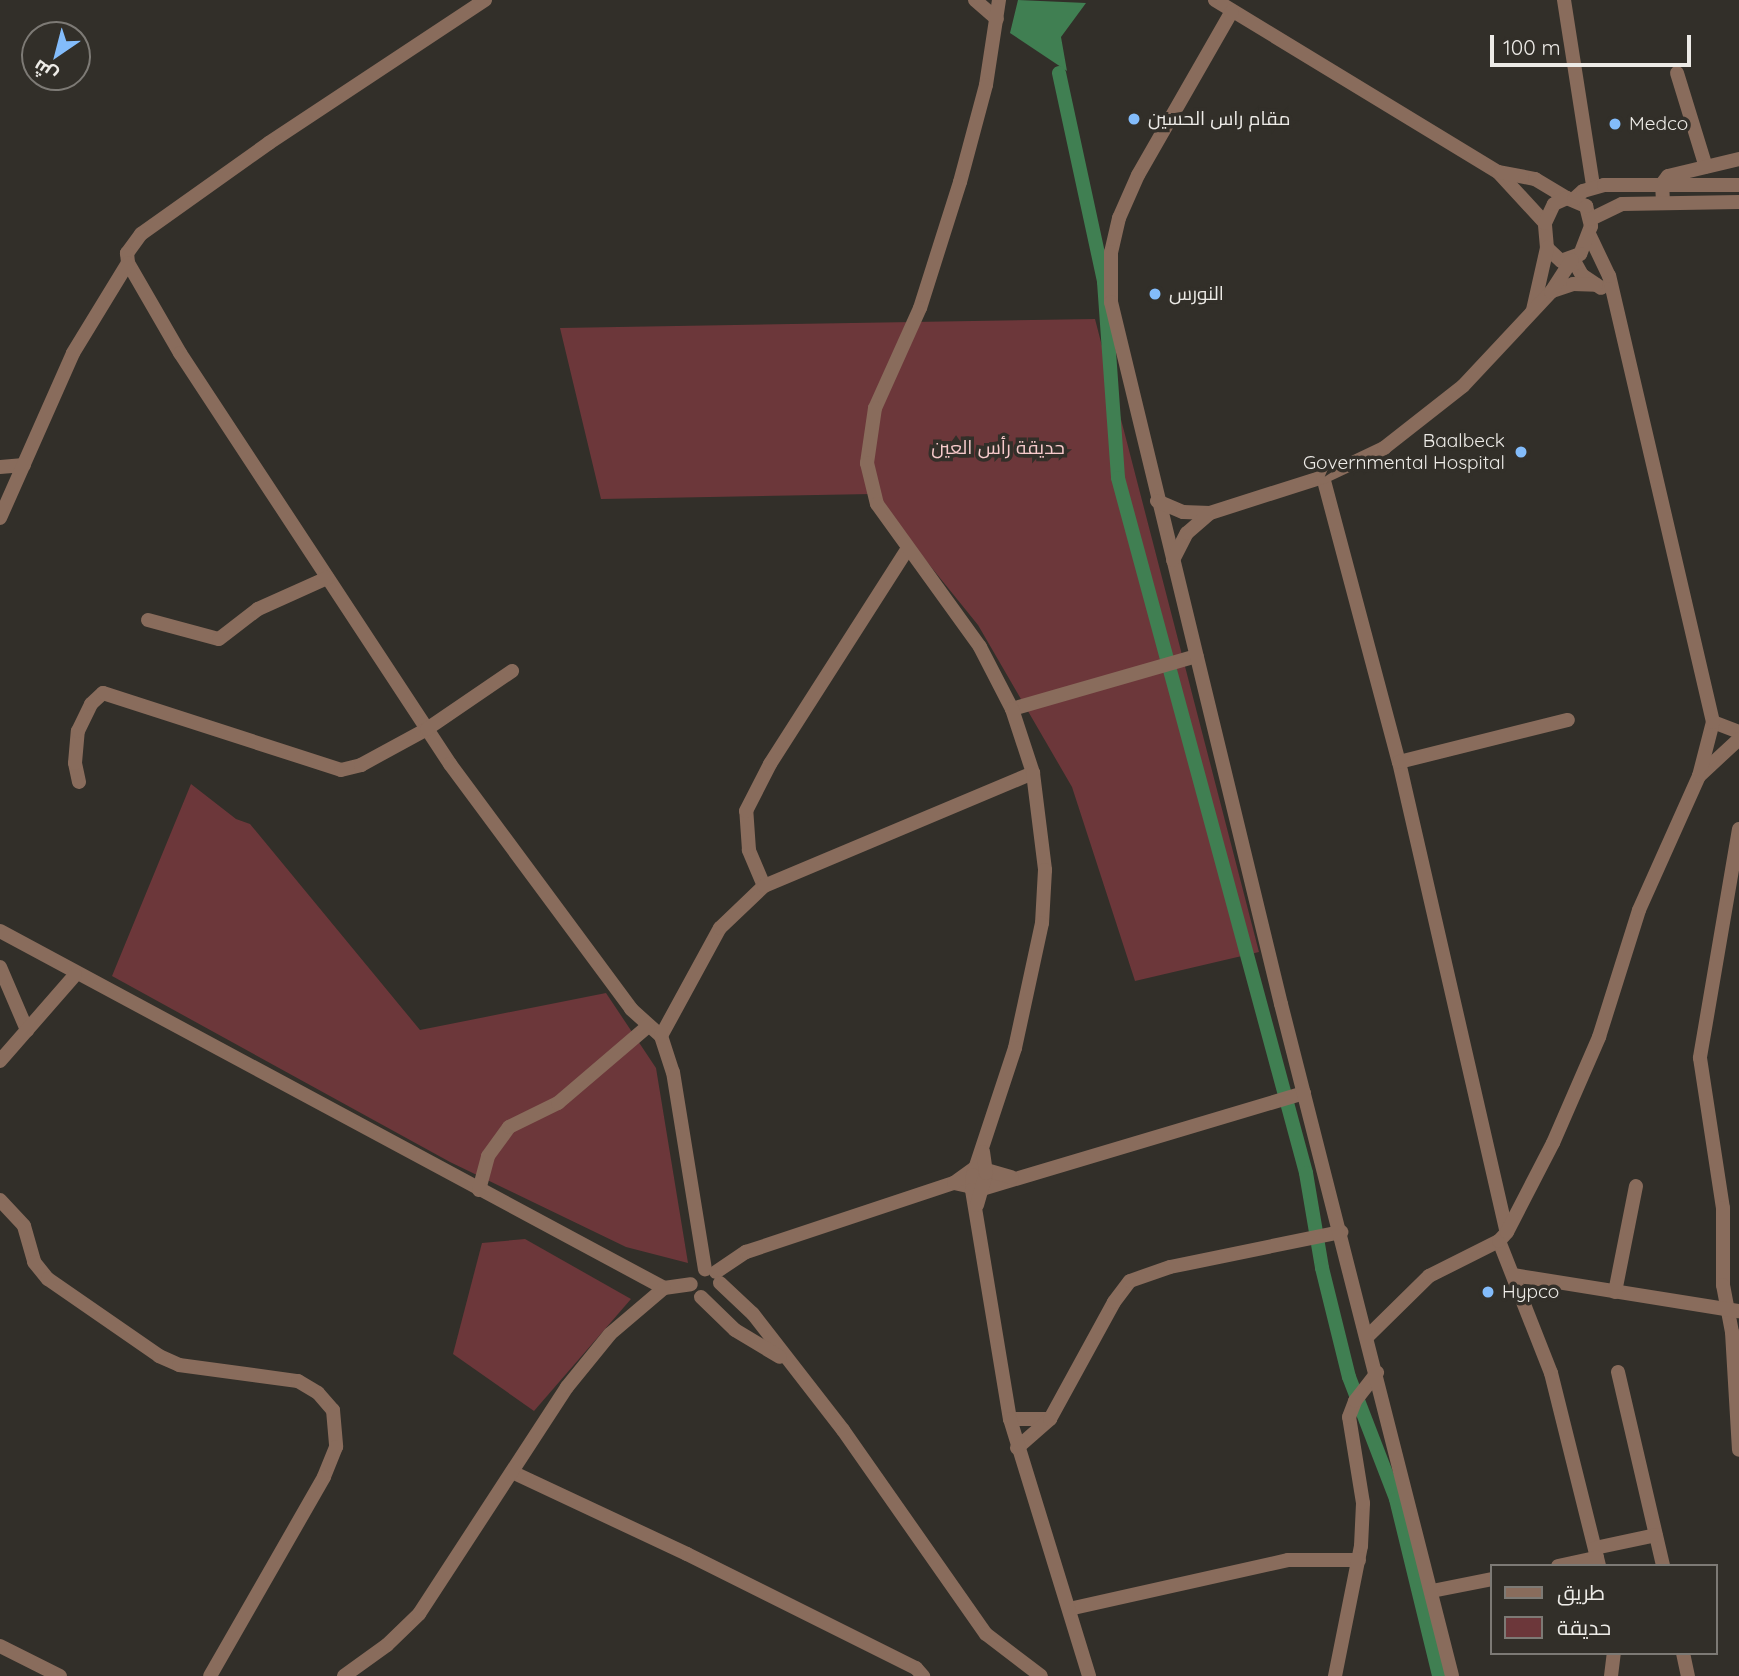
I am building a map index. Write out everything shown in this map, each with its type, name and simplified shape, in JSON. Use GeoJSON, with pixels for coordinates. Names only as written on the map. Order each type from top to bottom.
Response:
{"type":"FeatureCollection","features":[{"type":"Feature","properties":{"kind":"street"},"geometry":{"type":"LineString","coordinates":[[485,0],[269,143],[141,234],[127,253],[128,263],[180,353],[427,729],[537,883],[648,1026],[661,1037],[673,1072],[714,1275],[716,1293],[701,1297]]}},
{"type":"Feature","properties":{"kind":"street"},"geometry":{"type":"LineString","coordinates":[[975,0],[997,19]]}},
{"type":"Feature","properties":{"kind":"street"},"geometry":{"type":"LineString","coordinates":[[999,0],[986,85],[956,195],[920,307],[869,426],[869,480],[877,504],[980,647],[1012,709],[1033,773],[1045,870],[1042,923],[1015,1048],[984,1152],[977,1205],[1010,1419],[1089,1676]]}},
{"type":"Feature","properties":{"kind":"street"},"geometry":{"type":"LineString","coordinates":[[1215,0],[1498,172],[1545,223]]}},
{"type":"Feature","properties":{"kind":"street"},"geometry":{"type":"LineString","coordinates":[[1564,0],[1593,186]]}},
{"type":"Feature","properties":{"kind":"street"},"geometry":{"type":"LineString","coordinates":[[1232,11],[1138,175],[1119,218],[1111,252],[1111,302],[1173,560],[1190,658],[1341,1232],[1452,1676]]}},
{"type":"Feature","properties":{"kind":"street"},"geometry":{"type":"LineString","coordinates":[[1677,73],[1706,167]]}},
{"type":"Feature","properties":{"kind":"street"},"geometry":{"type":"LineString","coordinates":[[1663,202],[1662,184],[1668,176],[1739,159]]}},
{"type":"Feature","properties":{"kind":"street"},"geometry":{"type":"LineString","coordinates":[[1367,1337],[1429,1276],[1503,1236],[1553,1143],[1599,1037],[1653,874],[1699,776],[1713,722],[1613,291],[1590,226],[1586,206],[1535,179],[1498,172]]}},
{"type":"Feature","properties":{"kind":"street"},"geometry":{"type":"LineString","coordinates":[[1533,310],[1547,248],[1545,223],[1555,204],[1571,199],[1593,186],[1739,185]]}},
{"type":"Feature","properties":{"kind":"street"},"geometry":{"type":"LineString","coordinates":[[1157,501],[1183,512],[1210,513],[1324,477],[1384,448],[1439,409],[1551,292],[1590,226],[1622,204],[1739,202]]}},
{"type":"Feature","properties":{"kind":"street"},"geometry":{"type":"LineString","coordinates":[[1547,248],[1555,258],[1572,260],[1596,285]]}},
{"type":"Feature","properties":{"kind":"street"},"geometry":{"type":"LineString","coordinates":[[0,518],[73,353],[128,263]]}},
{"type":"Feature","properties":{"kind":"street"},"geometry":{"type":"LineString","coordinates":[[1551,292],[1573,284],[1596,285],[1613,291]]}},
{"type":"Feature","properties":{"kind":"street"},"geometry":{"type":"LineString","coordinates":[[0,467],[24,465]]}},
{"type":"Feature","properties":{"kind":"street"},"geometry":{"type":"LineString","coordinates":[[1324,477],[1399,762],[1503,1236],[1513,1275],[1550,1373],[1597,1557]]}},
{"type":"Feature","properties":{"kind":"street"},"geometry":{"type":"LineString","coordinates":[[1173,560],[1187,533],[1210,513]]}},
{"type":"Feature","properties":{"kind":"street"},"geometry":{"type":"LineString","coordinates":[[765,886],[749,850],[746,811],[770,764],[908,548]]}},
{"type":"Feature","properties":{"kind":"street"},"geometry":{"type":"LineString","coordinates":[[148,620],[219,639],[258,609],[327,578]]}},
{"type":"Feature","properties":{"kind":"street"},"geometry":{"type":"LineString","coordinates":[[1012,709],[1190,658]]}},
{"type":"Feature","properties":{"kind":"street"},"geometry":{"type":"LineString","coordinates":[[79,782],[75,755],[78,731],[91,704],[103,693],[341,771],[361,765],[427,729],[512,671]]}},
{"type":"Feature","properties":{"kind":"street"},"geometry":{"type":"LineString","coordinates":[[1399,762],[1568,720]]}},
{"type":"Feature","properties":{"kind":"street"},"geometry":{"type":"LineString","coordinates":[[1713,722],[1739,732]]}},
{"type":"Feature","properties":{"kind":"street"},"geometry":{"type":"LineString","coordinates":[[1699,776],[1739,739]]}},
{"type":"Feature","properties":{"kind":"street"},"geometry":{"type":"LineString","coordinates":[[661,1037],[720,928],[765,886],[1033,773]]}},
{"type":"Feature","properties":{"kind":"street"},"geometry":{"type":"LineString","coordinates":[[1739,829],[1700,1058],[1721,1192],[1733,1312],[1739,1450]]}},
{"type":"Feature","properties":{"kind":"street"},"geometry":{"type":"LineString","coordinates":[[0,931],[75,975],[664,1288]]}},
{"type":"Feature","properties":{"kind":"street"},"geometry":{"type":"LineString","coordinates":[[0,967],[27,1030]]}},
{"type":"Feature","properties":{"kind":"street"},"geometry":{"type":"LineString","coordinates":[[0,1060],[75,975]]}},
{"type":"Feature","properties":{"kind":"street"},"geometry":{"type":"LineString","coordinates":[[479,1190],[488,1156],[509,1127],[558,1103],[648,1026]]}},
{"type":"Feature","properties":{"kind":"street"},"geometry":{"type":"LineString","coordinates":[[954,1183],[977,1189],[1304,1093]]}},
{"type":"Feature","properties":{"kind":"street"},"geometry":{"type":"LineString","coordinates":[[714,1275],[746,1252],[954,1183],[981,1167],[1013,1177]]}},
{"type":"Feature","properties":{"kind":"street"},"geometry":{"type":"LineString","coordinates":[[1615,1292],[1636,1186]]}},
{"type":"Feature","properties":{"kind":"street"},"geometry":{"type":"LineString","coordinates":[[0,1200],[24,1226],[34,1262],[48,1279],[159,1356],[179,1365],[298,1381],[318,1393],[332,1410],[336,1447],[324,1476],[209,1676]]}},
{"type":"Feature","properties":{"kind":"street"},"geometry":{"type":"LineString","coordinates":[[1017,1448],[1050,1419],[1114,1302],[1130,1281],[1170,1267],[1341,1232]]}},
{"type":"Feature","properties":{"kind":"street"},"geometry":{"type":"LineString","coordinates":[[691,1284],[695,1273],[714,1275],[753,1314],[784,1359],[883,1485],[986,1634],[1041,1676]]}},
{"type":"Feature","properties":{"kind":"street"},"geometry":{"type":"LineString","coordinates":[[1513,1275],[1733,1312]]}},
{"type":"Feature","properties":{"kind":"street"},"geometry":{"type":"LineString","coordinates":[[344,1676],[387,1645],[419,1614],[512,1472],[596,1351],[628,1316],[664,1288],[691,1284]]}},
{"type":"Feature","properties":{"kind":"street"},"geometry":{"type":"LineString","coordinates":[[691,1284],[735,1330],[784,1359]]}},
{"type":"Feature","properties":{"kind":"street"},"geometry":{"type":"LineString","coordinates":[[1618,1372],[1663,1564]]}},
{"type":"Feature","properties":{"kind":"street"},"geometry":{"type":"LineString","coordinates":[[1335,1676],[1359,1560],[1363,1503],[1349,1417],[1355,1401],[1377,1373]]}},
{"type":"Feature","properties":{"kind":"street"},"geometry":{"type":"LineString","coordinates":[[1010,1419],[1050,1419]]}},
{"type":"Feature","properties":{"kind":"street"},"geometry":{"type":"LineString","coordinates":[[512,1472],[687,1554],[916,1668],[923,1676]]}},
{"type":"Feature","properties":{"kind":"street"},"geometry":{"type":"LineString","coordinates":[[1567,1564],[1597,1557],[1656,1535]]}},
{"type":"Feature","properties":{"kind":"street"},"geometry":{"type":"LineString","coordinates":[[1069,1609],[1288,1560],[1359,1560]]}},
{"type":"Feature","properties":{"kind":"street"},"geometry":{"type":"LineString","coordinates":[[1432,1591],[1490,1579]]}},
{"type":"Feature","properties":{"kind":"street"},"geometry":{"type":"LineString","coordinates":[[0,1646],[60,1676]]}},
{"type":"Feature","properties":{"kind":"street"},"geometry":{"type":"LineString","coordinates":[[1611,1676],[1614,1655]]}},
{"type":"Feature","properties":{"kind":"street"},"geometry":{"type":"LineString","coordinates":[[1683,1655],[1688,1676]]}},
{"type":"Feature","properties":{"kind":"green space","name":"حديقة رأس العين"},"geometry":{"type":"Polygon","coordinates":[[[1095,319],[1259,952],[1135,981],[1072,787],[978,625],[872,494],[601,499],[560,328],[1095,319]]]}},
{"type":"Feature","properties":{"kind":"green space"},"geometry":{"type":"Polygon","coordinates":[[[191,784],[236,819],[250,824],[420,1030],[606,993],[656,1068],[688,1263],[626,1247],[450,1162],[112,976],[191,784]]]}},
{"type":"Feature","properties":{"kind":"green space"},"geometry":{"type":"Polygon","coordinates":[[[525,1239],[631,1299],[534,1411],[453,1354],[482,1243],[525,1239]]]}},
{"type":"Feature","properties":{"kind":"shaded area"},"geometry":{"type":"Polygon","coordinates":[[[1018,0],[1086,3],[1061,37],[1067,71],[1010,33],[1018,0]]]}},
{"type":"Feature","properties":{"kind":"waterway"},"geometry":{"type":"LineString","coordinates":[[1059,73],[1104,282],[1118,478],[1306,1173],[1322,1268],[1349,1377],[1396,1499],[1439,1676]]}},
{"type":"Feature","properties":{"kind":"place","name":"مقام راس الحسين"},"geometry":{"type":"Point","coordinates":[1134,119]}},
{"type":"Feature","properties":{"kind":"place","name":"Medco"},"geometry":{"type":"Point","coordinates":[1615,124]}},
{"type":"Feature","properties":{"kind":"place","name":"النورس"},"geometry":{"type":"Point","coordinates":[1155,294]}},
{"type":"Feature","properties":{"kind":"place","name":"Baalbeck Governmental Hospital"},"geometry":{"type":"Point","coordinates":[1521,452]}},
{"type":"Feature","properties":{"kind":"place","name":"Hypco"},"geometry":{"type":"Point","coordinates":[1488,1292]}}]}
